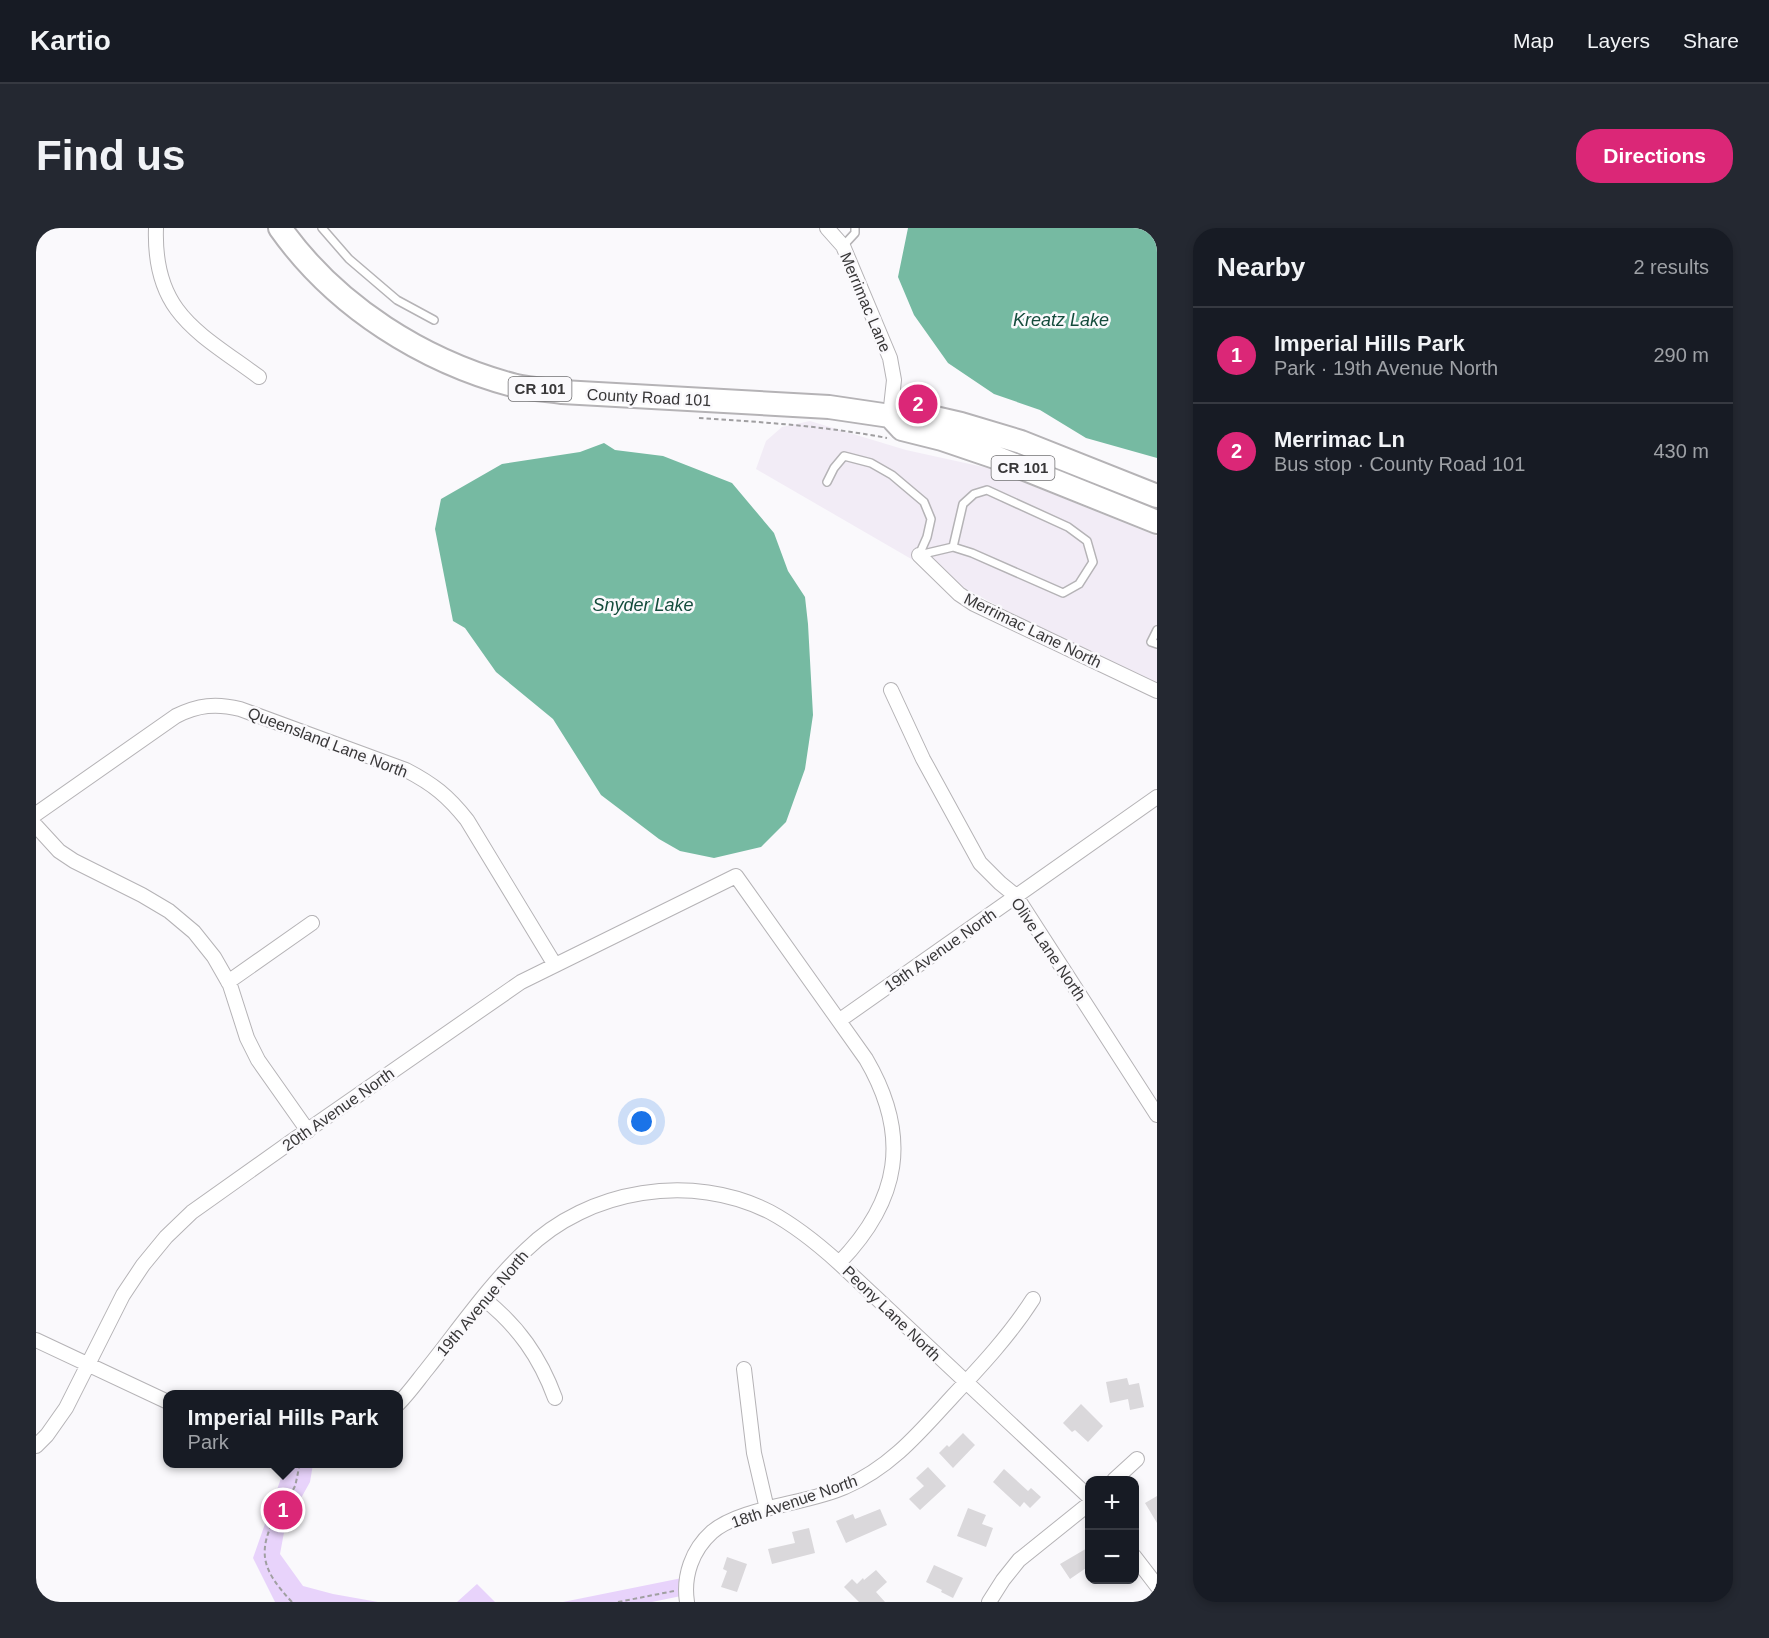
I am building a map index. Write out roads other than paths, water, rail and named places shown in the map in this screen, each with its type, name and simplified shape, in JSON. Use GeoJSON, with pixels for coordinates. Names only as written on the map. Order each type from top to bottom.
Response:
{"type":"FeatureCollection","features":[{"type":"Feature","properties":{"kind":"main road","name":"County Road 101"},"geometry":{"type":"LineString","coordinates":[[280,228],[315,270],[344,298],[371,319],[434,356],[481,375],[519,386],[562,392],[808,405],[890,416],[909,412],[961,424],[1021,442],[1157,496]]}},
{"type":"Feature","properties":{"kind":"main road","name":"County Road 101"},"geometry":{"type":"LineString","coordinates":[[890,416],[902,429],[942,439],[995,457],[1157,522]]}},
{"type":"Feature","properties":{"kind":"street"},"geometry":{"type":"LineString","coordinates":[[156,228],[155,252],[159,274],[168,296],[181,315],[197,332],[259,377]]}},
{"type":"Feature","properties":{"kind":"street","name":"Merrimac Lane"},"geometry":{"type":"LineString","coordinates":[[827,228],[843,246],[890,358],[894,380],[890,416]]}},
{"type":"Feature","properties":{"kind":"street","name":"Merrimac Lane North"},"geometry":{"type":"LineString","coordinates":[[919,555],[959,594],[974,604],[1157,691]]}},
{"type":"Feature","properties":{"kind":"street","name":"Olive Lane North"},"geometry":{"type":"LineString","coordinates":[[891,690],[923,759],[980,863],[1016,896],[1157,1114]]}},
{"type":"Feature","properties":{"kind":"street","name":"Queensland Lane North"},"geometry":{"type":"LineString","coordinates":[[36,814],[184,712],[208,705],[224,705],[240,709],[406,770],[429,782],[450,799],[466,820],[555,965]]}},
{"type":"Feature","properties":{"kind":"street","name":"19th Avenue North"},"geometry":{"type":"LineString","coordinates":[[840,1020],[1157,797]]}},
{"type":"Feature","properties":{"kind":"street"},"geometry":{"type":"LineString","coordinates":[[36,826],[59,851],[74,861],[142,895],[169,912],[194,932],[214,957],[228,982],[247,1038],[258,1060],[308,1131]]}},
{"type":"Feature","properties":{"kind":"street","name":"20th Avenue North"},"geometry":{"type":"LineString","coordinates":[[36,1446],[47,1435],[66,1408],[123,1295],[143,1265],[166,1237],[192,1212],[522,982],[736,876]]}},
{"type":"Feature","properties":{"kind":"street","name":"Peony Lane North"},"geometry":{"type":"LineString","coordinates":[[736,876],[866,1059],[883,1090],[889,1107],[894,1159],[889,1185],[880,1209],[867,1232],[839,1263],[1085,1494]]}},
{"type":"Feature","properties":{"kind":"street"},"geometry":{"type":"LineString","coordinates":[[228,982],[312,922]]}},
{"type":"Feature","properties":{"kind":"street","name":"19th Avenue North"},"geometry":{"type":"LineString","coordinates":[[403,1399],[526,1249],[565,1219],[609,1200],[641,1193],[674,1190],[706,1192],[738,1200],[768,1211],[796,1227],[839,1263]]}},
{"type":"Feature","properties":{"kind":"street"},"geometry":{"type":"LineString","coordinates":[[484,1299],[516,1328],[533,1350],[547,1375],[555,1398]]}},
{"type":"Feature","properties":{"kind":"street","name":"18th Avenue North"},"geometry":{"type":"LineString","coordinates":[[686,1589],[691,1560],[712,1532],[744,1516],[844,1488],[889,1462],[909,1444],[965,1383],[1018,1322],[1033,1299]]}},
{"type":"Feature","properties":{"kind":"street"},"geometry":{"type":"LineString","coordinates":[[36,1340],[163,1400]]}},
{"type":"Feature","properties":{"kind":"street"},"geometry":{"type":"LineString","coordinates":[[744,1369],[754,1453],[767,1509]]}},
{"type":"Feature","properties":{"kind":"street"},"geometry":{"type":"LineString","coordinates":[[1118,1476],[1137,1459]]}},
{"type":"Feature","properties":{"kind":"street"},"geometry":{"type":"LineString","coordinates":[[989,1602],[1019,1560],[1085,1506]]}},
{"type":"Feature","properties":{"kind":"street"},"geometry":{"type":"LineString","coordinates":[[1139,1563],[1157,1586]]}},
{"type":"Feature","properties":{"kind":"lane"},"geometry":{"type":"LineString","coordinates":[[322,228],[349,259],[397,300],[434,320]]}},
{"type":"Feature","properties":{"kind":"lane"},"geometry":{"type":"LineString","coordinates":[[843,246],[855,234],[855,228]]}},
{"type":"Feature","properties":{"kind":"lane"},"geometry":{"type":"LineString","coordinates":[[827,482],[834,468],[844,456],[871,463],[892,475],[924,502],[931,519],[927,537],[919,555]]}},
{"type":"Feature","properties":{"kind":"lane"},"geometry":{"type":"LineString","coordinates":[[919,555],[953,547],[1063,593],[1079,584],[1093,562],[1087,541],[1068,527],[987,490],[974,494],[963,504],[953,547]]}},
{"type":"Feature","properties":{"kind":"lane"},"geometry":{"type":"LineString","coordinates":[[1157,630],[1151,642],[1157,645]]}},
{"type":"Feature","properties":{"kind":"water","name":"Kreatz Lake"},"geometry":{"type":"Polygon","coordinates":[[[908,228],[1157,228],[1157,458],[1086,438],[1040,410],[994,394],[948,363],[914,315],[898,277],[908,228]]]}},
{"type":"Feature","properties":{"kind":"water","name":"Snyder Lake"},"geometry":{"type":"Polygon","coordinates":[[[604,443],[615,450],[663,456],[732,483],[774,533],[788,571],[805,597],[813,715],[805,769],[786,822],[761,847],[714,858],[680,851],[659,839],[601,795],[553,719],[496,672],[465,628],[453,621],[435,529],[441,499],[502,464],[580,452],[604,443]]]}},
{"type":"Feature","properties":{"kind":"place","name":"Merrimac Ln"},"geometry":{"type":"Point","coordinates":[918,404]}},
{"type":"Feature","properties":{"kind":"place","name":"Imperial Hills Park"},"geometry":{"type":"Point","coordinates":[283,1510]}}]}
